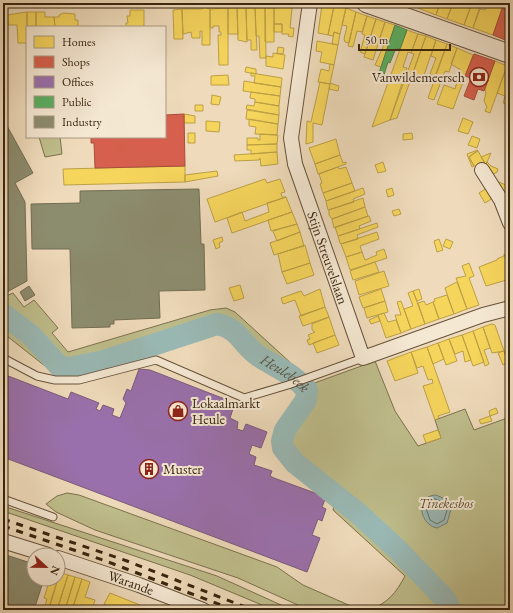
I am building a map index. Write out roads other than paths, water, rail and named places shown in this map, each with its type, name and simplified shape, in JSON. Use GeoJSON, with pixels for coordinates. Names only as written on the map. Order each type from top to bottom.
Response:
{"type":"FeatureCollection","features":[{"type":"Feature","properties":{"kind":"street","name":"Stijn Streuvelslaan"},"geometry":{"type":"LineString","coordinates":[[310,3],[291,138],[296,164],[363,358]]}},
{"type":"Feature","properties":{"kind":"street"},"geometry":{"type":"LineString","coordinates":[[366,3],[510,54]]}},
{"type":"Feature","properties":{"kind":"street"},"geometry":{"type":"LineString","coordinates":[[482,170],[501,200],[510,223]]}},
{"type":"Feature","properties":{"kind":"street"},"geometry":{"type":"LineString","coordinates":[[363,358],[510,308]]}},
{"type":"Feature","properties":{"kind":"street"},"geometry":{"type":"LineString","coordinates":[[3,541],[26,548]]}},
{"type":"Feature","properties":{"kind":"street","name":"Warande"},"geometry":{"type":"LineString","coordinates":[[66,561],[139,585],[201,610]]}},
{"type":"Feature","properties":{"kind":"lane"},"geometry":{"type":"LineString","coordinates":[[3,358],[37,376],[67,380],[79,380],[156,360],[244,398],[288,385],[363,358]]}},
{"type":"Feature","properties":{"kind":"lane"},"geometry":{"type":"LineString","coordinates":[[3,499],[54,518]]}},
{"type":"Feature","properties":{"kind":"water"},"geometry":{"type":"Polygon","coordinates":[[[436,495],[447,500],[451,509],[447,523],[437,528],[431,526],[427,522],[423,517],[422,511],[424,500],[436,495]]]}},
{"type":"Feature","properties":{"kind":"waterway","name":"Heulebeek"},"geometry":{"type":"LineString","coordinates":[[3,314],[32,336],[60,367],[69,368],[104,361],[217,324],[225,326],[236,333],[260,357],[291,375],[307,390],[306,400],[285,430],[282,441],[283,448],[295,463],[359,514],[398,550],[445,599],[450,610]]}},
{"type":"Feature","properties":{"kind":"railway"},"geometry":{"type":"LineString","coordinates":[[3,519],[127,561],[253,610]]}},
{"type":"Feature","properties":{"kind":"railway"},"geometry":{"type":"LineString","coordinates":[[3,526],[103,560],[234,610]]}},
{"type":"Feature","properties":{"kind":"place","name":"Vanwildemeersch"},"geometry":{"type":"Point","coordinates":[479,77]}},
{"type":"Feature","properties":{"kind":"place","name":"Lokaalmarkt Heule"},"geometry":{"type":"Point","coordinates":[178,411]}},
{"type":"Feature","properties":{"kind":"place","name":"Muster"},"geometry":{"type":"Point","coordinates":[149,469]}},
{"type":"Feature","properties":{"kind":"park label","name":"Tinekesbos"},"geometry":{"type":"Point","coordinates":[446,503]}}]}
